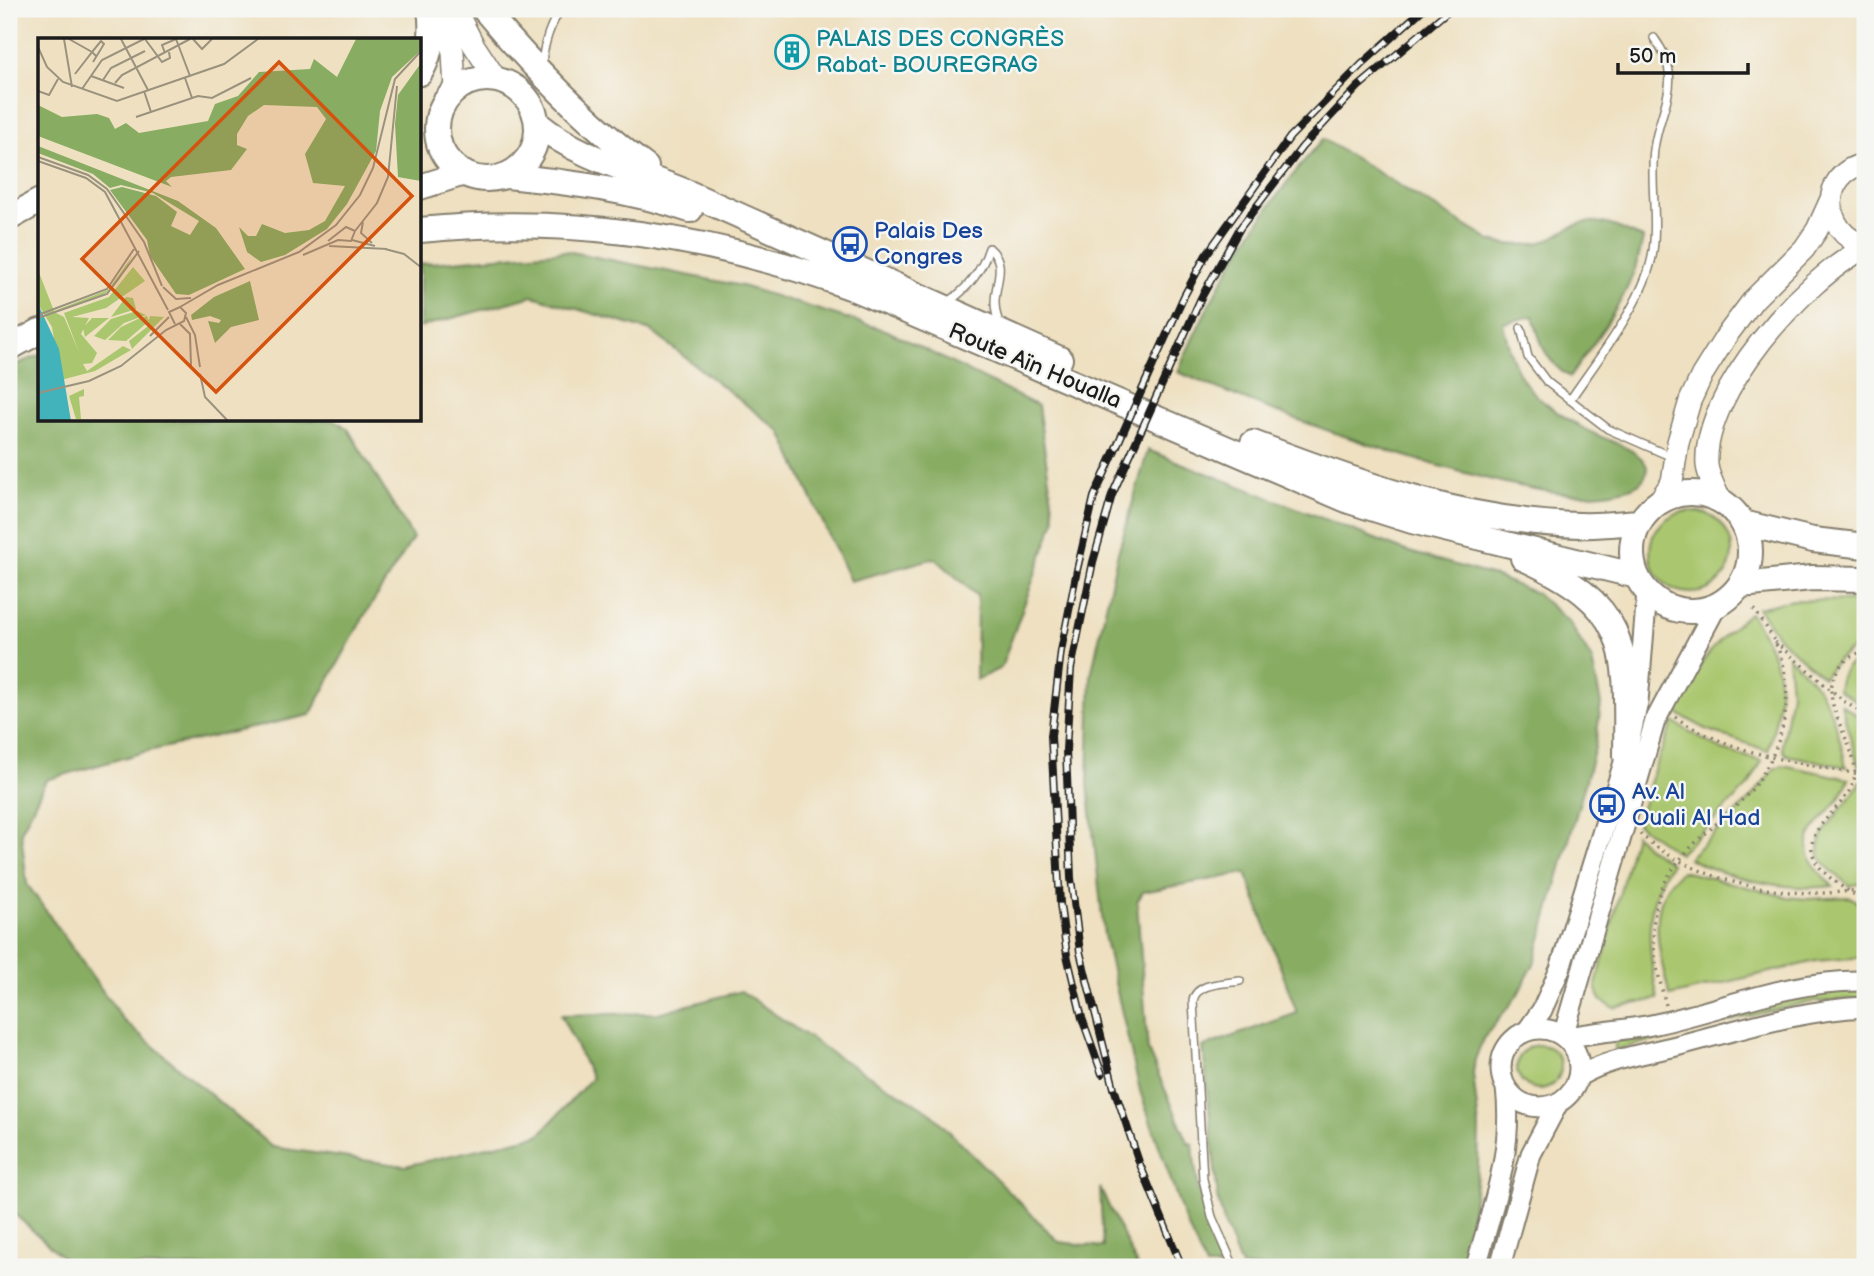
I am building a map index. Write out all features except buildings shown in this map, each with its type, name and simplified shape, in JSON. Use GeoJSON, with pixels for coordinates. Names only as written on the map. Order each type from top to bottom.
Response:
{"type":"FeatureCollection","features":[{"type":"Feature","properties":{"kind":"highway"},"geometry":{"type":"LineString","coordinates":[[422,69],[431,43],[430,9]]}},
{"type":"Feature","properties":{"kind":"highway"},"geometry":{"type":"LineString","coordinates":[[484,9],[542,72],[629,155],[687,192]]}},
{"type":"Feature","properties":{"kind":"highway"},"geometry":{"type":"LineString","coordinates":[[506,176],[524,164],[531,155],[538,124],[536,113],[516,87],[496,79],[474,80],[439,103],[438,139],[447,159],[464,173],[484,179],[506,176],[605,188],[696,211],[787,248],[890,303]]}},
{"type":"Feature","properties":{"kind":"highway","name":"Route Aïn Houalla"},"geometry":{"type":"LineString","coordinates":[[538,124],[577,149],[687,192],[1201,423],[1390,493],[1490,517],[1584,526],[1639,522]]}},
{"type":"Feature","properties":{"kind":"highway"},"geometry":{"type":"LineString","coordinates":[[422,186],[464,173]]}},
{"type":"Feature","properties":{"kind":"highway"},"geometry":{"type":"LineString","coordinates":[[9,218],[38,202]]}},
{"type":"Feature","properties":{"kind":"highway","name":"Route Aïn Houalla"},"geometry":{"type":"LineString","coordinates":[[422,230],[502,224],[570,225],[647,234],[767,259],[850,286],[1349,501],[1642,584]]}},
{"type":"Feature","properties":{"kind":"highway"},"geometry":{"type":"LineString","coordinates":[[9,348],[38,332]]}},
{"type":"Feature","properties":{"kind":"highway"},"geometry":{"type":"LineString","coordinates":[[1689,492],[1720,500],[1733,510],[1743,523],[1749,538],[1751,554],[1741,585],[1730,598],[1716,607],[1698,612],[1679,611],[1661,604],[1642,584],[1632,558],[1633,540],[1639,522],[1660,501],[1673,495],[1689,492]]}},
{"type":"Feature","properties":{"kind":"highway"},"geometry":{"type":"LineString","coordinates":[[1743,523],[1813,540],[1865,546]]}},
{"type":"Feature","properties":{"kind":"highway"},"geometry":{"type":"LineString","coordinates":[[1475,536],[1547,569],[1584,592],[1604,612],[1617,635],[1624,660],[1626,756]]}},
{"type":"Feature","properties":{"kind":"highway"},"geometry":{"type":"LineString","coordinates":[[1741,585],[1812,578],[1865,579]]}},
{"type":"Feature","properties":{"kind":"main road"},"geometry":{"type":"LineString","coordinates":[[439,103],[453,52],[440,9]]}},
{"type":"Feature","properties":{"kind":"main road"},"geometry":{"type":"LineString","coordinates":[[455,9],[473,44],[496,79]]}},
{"type":"Feature","properties":{"kind":"main road"},"geometry":{"type":"LineString","coordinates":[[1660,501],[1672,482],[1690,401],[1702,375],[1754,299],[1804,249],[1817,230],[1836,184],[1846,173],[1865,164]]}},
{"type":"Feature","properties":{"kind":"main road"},"geometry":{"type":"LineString","coordinates":[[1832,197],[1831,211],[1836,225],[1845,236],[1865,247]]}},
{"type":"Feature","properties":{"kind":"main road"},"geometry":{"type":"LineString","coordinates":[[1720,500],[1707,467],[1709,437],[1722,402],[1748,358],[1781,318],[1828,273],[1847,257],[1865,247]]}},
{"type":"Feature","properties":{"kind":"street"},"geometry":{"type":"LineString","coordinates":[[1527,1031],[1542,1010],[1560,969],[1626,756],[1638,702],[1642,584]]}},
{"type":"Feature","properties":{"kind":"street"},"geometry":{"type":"LineString","coordinates":[[1565,1037],[1655,721],[1716,607]]}},
{"type":"Feature","properties":{"kind":"street"},"geometry":{"type":"LineString","coordinates":[[1565,1037],[1655,1025],[1798,987],[1829,982],[1865,981]]}},
{"type":"Feature","properties":{"kind":"street"},"geometry":{"type":"LineString","coordinates":[[1578,1076],[1613,1061],[1800,1014],[1865,1007]]}},
{"type":"Feature","properties":{"kind":"street"},"geometry":{"type":"LineString","coordinates":[[1476,1267],[1505,1160],[1509,1113],[1502,1061],[1506,1048],[1515,1038],[1527,1031],[1552,1030],[1565,1037],[1575,1049],[1579,1062],[1578,1076],[1574,1087],[1558,1102],[1531,1154],[1500,1267]]}},
{"type":"Feature","properties":{"kind":"street"},"geometry":{"type":"LineString","coordinates":[[1506,1088],[1518,1099],[1532,1106],[1547,1106],[1558,1102]]}},
{"type":"Feature","properties":{"kind":"lane"},"geometry":{"type":"LineString","coordinates":[[542,72],[546,37],[561,9]]}},
{"type":"Feature","properties":{"kind":"lane"},"geometry":{"type":"LineString","coordinates":[[1570,400],[1636,300],[1650,269],[1654,235],[1655,146],[1671,88],[1666,55],[1654,38]]}},
{"type":"Feature","properties":{"kind":"lane"},"geometry":{"type":"LineString","coordinates":[[943,305],[964,289],[975,276],[989,248],[1000,263],[995,302],[996,313],[1005,334]]}},
{"type":"Feature","properties":{"kind":"lane"},"geometry":{"type":"LineString","coordinates":[[1521,328],[1528,357],[1547,382],[1617,434],[1676,458]]}},
{"type":"Feature","properties":{"kind":"lane"},"geometry":{"type":"LineString","coordinates":[[1234,1267],[1212,1217],[1203,1180],[1194,1001],[1195,994],[1201,988],[1240,981]]}},
{"type":"Feature","properties":{"kind":"path"},"geometry":{"type":"LineString","coordinates":[[1666,1007],[1655,955],[1653,924],[1661,891],[1693,843],[1745,798],[1772,757],[1780,734],[1787,697],[1784,665],[1774,640],[1753,608]]}},
{"type":"Feature","properties":{"kind":"path"},"geometry":{"type":"LineString","coordinates":[[1774,640],[1831,690],[1865,715]]}},
{"type":"Feature","properties":{"kind":"path"},"geometry":{"type":"LineString","coordinates":[[1865,651],[1852,656],[1841,665],[1833,677],[1832,701],[1851,753],[1855,773],[1850,790],[1816,832],[1812,846],[1819,865],[1850,892],[1865,901]]}},
{"type":"Feature","properties":{"kind":"path"},"geometry":{"type":"LineString","coordinates":[[1671,714],[1711,738],[1751,753],[1865,775]]}},
{"type":"Feature","properties":{"kind":"path"},"geometry":{"type":"LineString","coordinates":[[1633,828],[1678,862],[1712,876],[1776,890],[1813,894],[1865,889]]}},
{"type":"Feature","properties":{"kind":"green space"},"geometry":{"type":"Polygon","coordinates":[[[1323,139],[1491,241],[1513,245],[1536,243],[1585,222],[1611,225],[1643,238],[1624,295],[1570,377],[1549,358],[1541,343],[1533,316],[1503,323],[1514,363],[1526,384],[1545,403],[1567,419],[1637,454],[1647,467],[1645,476],[1639,483],[1622,490],[1584,494],[1502,482],[1355,440],[1284,415],[1178,372],[1207,309],[1241,249],[1279,193],[1323,139]]]}},
{"type":"Feature","properties":{"kind":"green space"},"geometry":{"type":"Polygon","coordinates":[[[566,251],[742,286],[888,331],[1038,406],[1055,520],[1001,668],[976,680],[977,596],[935,558],[850,581],[781,432],[651,331],[533,296],[422,326],[422,264],[566,251]]]}},
{"type":"Feature","properties":{"kind":"green space"},"geometry":{"type":"Polygon","coordinates":[[[38,356],[38,422],[338,422],[348,429],[413,538],[363,618],[310,715],[144,752],[46,780],[21,832],[27,884],[124,1021],[272,1147],[405,1166],[539,1135],[592,1078],[561,1015],[658,1013],[741,991],[833,1054],[929,1111],[1059,1242],[1103,1247],[1100,1188],[1138,1267],[73,1267],[9,1209],[9,367],[38,356]]]}},
{"type":"Feature","properties":{"kind":"green space"},"geometry":{"type":"Polygon","coordinates":[[[1148,450],[1406,551],[1494,576],[1536,593],[1569,622],[1592,660],[1601,704],[1595,748],[1534,964],[1517,996],[1483,1039],[1475,1060],[1473,1073],[1479,1127],[1478,1168],[1462,1267],[1241,1267],[1218,1200],[1203,1047],[1297,1013],[1246,873],[1143,892],[1137,902],[1148,1051],[1189,1144],[1193,1143],[1196,1176],[1203,1207],[1212,1238],[1225,1267],[1206,1267],[1185,1221],[1140,1091],[1104,935],[1088,784],[1091,675],[1117,556],[1148,450]]]}},
{"type":"Feature","properties":{"kind":"green space"},"geometry":{"type":"Polygon","coordinates":[[[1691,511],[1707,514],[1720,523],[1729,536],[1732,552],[1729,568],[1720,581],[1707,590],[1691,593],[1675,590],[1662,581],[1653,568],[1650,552],[1653,536],[1662,523],[1675,514],[1691,511]]]}},
{"type":"Feature","properties":{"kind":"green space"},"geometry":{"type":"Polygon","coordinates":[[[1793,600],[1865,601],[1865,645],[1847,653],[1823,677],[1780,639],[1758,608],[1793,600]]]}},
{"type":"Feature","properties":{"kind":"green space"},"geometry":{"type":"Polygon","coordinates":[[[1750,613],[1770,649],[1779,679],[1777,711],[1768,751],[1708,730],[1676,713],[1706,657],[1736,624],[1750,613]]]}},
{"type":"Feature","properties":{"kind":"green space"},"geometry":{"type":"Polygon","coordinates":[[[1788,656],[1815,684],[1826,702],[1846,767],[1787,755],[1783,751],[1791,693],[1788,656]]]}},
{"type":"Feature","properties":{"kind":"green space"},"geometry":{"type":"Polygon","coordinates":[[[1865,658],[1865,706],[1838,690],[1845,669],[1853,662],[1865,658]]]}},
{"type":"Feature","properties":{"kind":"green space"},"geometry":{"type":"Polygon","coordinates":[[[1841,704],[1865,721],[1865,766],[1858,765],[1841,704]]]}},
{"type":"Feature","properties":{"kind":"green space"},"geometry":{"type":"Polygon","coordinates":[[[1673,722],[1722,750],[1762,761],[1749,785],[1679,854],[1637,824],[1673,722]]]}},
{"type":"Feature","properties":{"kind":"green space"},"geometry":{"type":"Polygon","coordinates":[[[1783,765],[1849,779],[1808,842],[1809,854],[1816,868],[1833,886],[1797,887],[1759,882],[1721,872],[1688,858],[1749,800],[1775,768],[1783,765]]]}},
{"type":"Feature","properties":{"kind":"green space"},"geometry":{"type":"Polygon","coordinates":[[[1860,781],[1865,781],[1865,883],[1849,886],[1824,863],[1819,853],[1820,843],[1824,832],[1860,781]]]}},
{"type":"Feature","properties":{"kind":"green space"},"geometry":{"type":"Polygon","coordinates":[[[1635,834],[1647,847],[1671,863],[1655,895],[1650,929],[1658,999],[1614,1008],[1600,1000],[1596,985],[1635,834]]]}},
{"type":"Feature","properties":{"kind":"green space"},"geometry":{"type":"Polygon","coordinates":[[[1682,871],[1787,897],[1850,897],[1865,906],[1865,957],[1816,961],[1670,996],[1659,947],[1658,913],[1662,897],[1670,883],[1682,871]]]}},
{"type":"Feature","properties":{"kind":"green space"},"geometry":{"type":"Polygon","coordinates":[[[1850,990],[1865,991],[1865,998],[1803,1003],[1615,1050],[1615,1041],[1645,1037],[1791,1000],[1850,990]]]}},
{"type":"Feature","properties":{"kind":"green space"},"geometry":{"type":"Polygon","coordinates":[[[1539,1045],[1555,1051],[1561,1067],[1555,1083],[1539,1089],[1523,1083],[1517,1067],[1523,1051],[1539,1045]]]}},
{"type":"Feature","properties":{"kind":"railway"},"geometry":{"type":"LineString","coordinates":[[1102,1074],[1082,1018],[1067,955],[1060,904],[1051,736],[1061,651],[1094,497],[1184,296],[1206,255],[1290,137],[1362,64],[1423,9]]}},
{"type":"Feature","properties":{"kind":"railway"},"geometry":{"type":"LineString","coordinates":[[1182,1267],[1139,1162],[1114,1088],[1080,952],[1071,878],[1066,750],[1071,669],[1093,562],[1112,495],[1201,298],[1240,228],[1302,147],[1358,87],[1450,9]]}},
{"type":"Feature","properties":{"kind":"place","name":"PALAIS DES CONGRÈS Rabat- BOUREGRAG"},"geometry":{"type":"Point","coordinates":[792,52]}},
{"type":"Feature","properties":{"kind":"place","name":"Palais Des Congres"},"geometry":{"type":"Point","coordinates":[850,244]}},
{"type":"Feature","properties":{"kind":"place","name":"Av. Al Ouali Al Had"},"geometry":{"type":"Point","coordinates":[1607,805]}}]}
